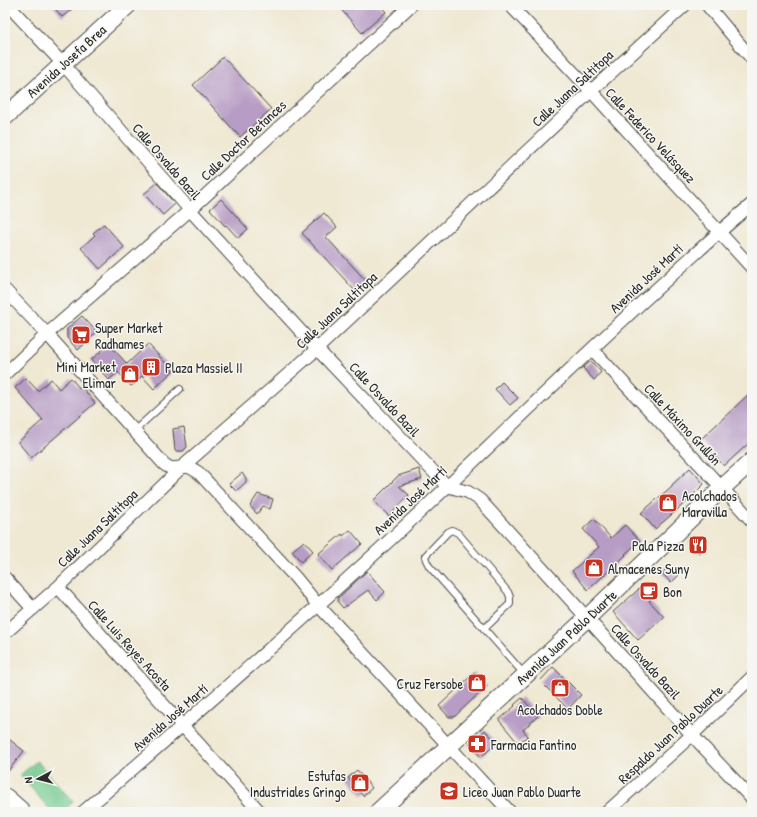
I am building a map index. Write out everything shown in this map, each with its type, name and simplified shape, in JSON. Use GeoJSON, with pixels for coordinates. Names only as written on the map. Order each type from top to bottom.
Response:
{"type":"FeatureCollection","features":[{"type":"Feature","properties":{"kind":"main road","name":"Avenida Josefa Brea"},"geometry":{"type":"LineString","coordinates":[[5,117],[128,5]]}},
{"type":"Feature","properties":{"kind":"main road","name":"Avenida Juan Pablo Duarte"},"geometry":{"type":"LineString","coordinates":[[378,812],[588,618],[722,488],[752,461]]}},
{"type":"Feature","properties":{"kind":"main road"},"geometry":{"type":"LineString","coordinates":[[5,798],[21,812]]}},
{"type":"Feature","properties":{"kind":"street","name":"Calle Osvaldo Bazil"},"geometry":{"type":"LineString","coordinates":[[8,5],[64,64],[190,210],[317,349],[447,486],[468,492],[480,500],[692,735],[752,798]]}},
{"type":"Feature","properties":{"kind":"street","name":"Calle Doctor Betances"},"geometry":{"type":"LineString","coordinates":[[5,374],[48,334],[190,210],[411,5]]}},
{"type":"Feature","properties":{"kind":"street","name":"Calle Federico Velásquez"},"geometry":{"type":"LineString","coordinates":[[510,5],[591,91],[752,268]]}},
{"type":"Feature","properties":{"kind":"street","name":"Calle Juana Saltitopa"},"geometry":{"type":"LineString","coordinates":[[5,634],[58,587],[181,468],[317,349],[591,91],[685,5]]}},
{"type":"Feature","properties":{"kind":"street"},"geometry":{"type":"LineString","coordinates":[[707,5],[752,59]]}},
{"type":"Feature","properties":{"kind":"street","name":"Avenida José Martí"},"geometry":{"type":"LineString","coordinates":[[83,812],[318,605],[719,231],[752,204]]}},
{"type":"Feature","properties":{"kind":"street"},"geometry":{"type":"LineString","coordinates":[[5,290],[48,334],[168,468],[173,469],[187,467],[199,473],[295,577],[318,605],[510,812]]}},
{"type":"Feature","properties":{"kind":"street","name":"Calle Máximo Grullón"},"geometry":{"type":"LineString","coordinates":[[592,349],[752,521]]}},
{"type":"Feature","properties":{"kind":"street"},"geometry":{"type":"LineString","coordinates":[[5,578],[33,609]]}},
{"type":"Feature","properties":{"kind":"street","name":"Calle Luis Reyes Acosta"},"geometry":{"type":"LineString","coordinates":[[58,587],[260,812]]}},
{"type":"Feature","properties":{"kind":"street","name":"Respaldo Juan Pablo Duarte"},"geometry":{"type":"LineString","coordinates":[[607,812],[692,735],[752,677]]}},
{"type":"Feature","properties":{"kind":"lane"},"geometry":{"type":"LineString","coordinates":[[134,431],[180,389]]}},
{"type":"Feature","properties":{"kind":"lane"},"geometry":{"type":"LineString","coordinates":[[484,629],[510,604],[510,597],[508,592],[458,533],[452,530],[448,532],[425,556],[429,566],[525,676]]}},
{"type":"Feature","properties":{"kind":"green space"},"geometry":{"type":"Polygon","coordinates":[[[37,761],[73,802],[62,812],[52,812],[20,775],[37,761]]]}},
{"type":"Feature","properties":{"kind":"building"},"geometry":{"type":"Polygon","coordinates":[[[52,5],[77,5],[62,17],[52,5]]]}},
{"type":"Feature","properties":{"kind":"building"},"geometry":{"type":"Polygon","coordinates":[[[337,5],[380,5],[386,12],[362,33],[337,5]]]}},
{"type":"Feature","properties":{"kind":"building"},"geometry":{"type":"Polygon","coordinates":[[[223,57],[271,109],[240,137],[193,85],[223,57]]]}},
{"type":"Feature","properties":{"kind":"building"},"geometry":{"type":"Polygon","coordinates":[[[157,183],[175,204],[163,215],[144,194],[157,183]]]}},
{"type":"Feature","properties":{"kind":"building"},"geometry":{"type":"Polygon","coordinates":[[[221,199],[248,229],[238,238],[210,209],[221,199]]]}},
{"type":"Feature","properties":{"kind":"building"},"geometry":{"type":"Polygon","coordinates":[[[324,213],[337,227],[326,237],[368,283],[357,293],[302,233],[324,213]]]}},
{"type":"Feature","properties":{"kind":"building"},"geometry":{"type":"Polygon","coordinates":[[[104,224],[124,247],[100,269],[81,248],[95,235],[93,233],[104,224]]]}},
{"type":"Feature","properties":{"kind":"building","name":"Super Market Radhames"},"geometry":{"type":"Polygon","coordinates":[[[82,316],[97,332],[78,350],[67,338],[67,329],[82,316]]]}},
{"type":"Feature","properties":{"kind":"building"},"geometry":{"type":"Polygon","coordinates":[[[109,344],[127,364],[148,344],[173,371],[154,389],[142,376],[131,386],[118,372],[109,380],[91,360],[109,344]]]}},
{"type":"Feature","properties":{"kind":"building"},"geometry":{"type":"Polygon","coordinates":[[[591,361],[601,372],[594,380],[583,368],[591,361]]]}},
{"type":"Feature","properties":{"kind":"building"},"geometry":{"type":"Polygon","coordinates":[[[26,378],[38,391],[51,379],[59,389],[71,378],[80,389],[82,387],[95,403],[31,458],[18,442],[43,420],[15,388],[26,378]]]}},
{"type":"Feature","properties":{"kind":"building"},"geometry":{"type":"Polygon","coordinates":[[[502,382],[518,398],[510,405],[495,389],[502,382]]]}},
{"type":"Feature","properties":{"kind":"building"},"geometry":{"type":"Polygon","coordinates":[[[752,391],[752,440],[724,466],[700,440],[752,391]]]}},
{"type":"Feature","properties":{"kind":"building"},"geometry":{"type":"Polygon","coordinates":[[[184,427],[187,447],[183,451],[175,451],[173,429],[184,427]]]}},
{"type":"Feature","properties":{"kind":"building"},"geometry":{"type":"Polygon","coordinates":[[[690,468],[704,484],[655,529],[641,513],[690,468]]]}},
{"type":"Feature","properties":{"kind":"building"},"geometry":{"type":"Polygon","coordinates":[[[419,469],[422,479],[399,486],[409,495],[389,516],[373,501],[398,476],[419,469]]]}},
{"type":"Feature","properties":{"kind":"building"},"geometry":{"type":"Polygon","coordinates":[[[242,473],[246,478],[246,482],[236,491],[229,484],[242,473]]]}},
{"type":"Feature","properties":{"kind":"building"},"geometry":{"type":"Polygon","coordinates":[[[258,494],[273,499],[270,509],[263,506],[257,514],[250,506],[258,494]]]}},
{"type":"Feature","properties":{"kind":"building"},"geometry":{"type":"Polygon","coordinates":[[[594,519],[611,538],[625,525],[640,541],[588,590],[572,571],[599,547],[583,529],[594,519]]]}},
{"type":"Feature","properties":{"kind":"building"},"geometry":{"type":"Polygon","coordinates":[[[350,530],[362,544],[332,570],[318,554],[342,534],[343,536],[350,530]]]}},
{"type":"Feature","properties":{"kind":"building","name":"Pala Pizza"},"geometry":{"type":"Polygon","coordinates":[[[696,536],[706,547],[699,553],[689,542],[696,536]]]}},
{"type":"Feature","properties":{"kind":"building"},"geometry":{"type":"Polygon","coordinates":[[[304,541],[313,551],[301,562],[292,551],[304,541]]]}},
{"type":"Feature","properties":{"kind":"building"},"geometry":{"type":"Polygon","coordinates":[[[670,565],[679,575],[671,583],[662,573],[670,565]]]}},
{"type":"Feature","properties":{"kind":"building"},"geometry":{"type":"Polygon","coordinates":[[[367,571],[385,592],[377,600],[368,590],[343,608],[338,602],[338,598],[367,571]]]}},
{"type":"Feature","properties":{"kind":"building"},"geometry":{"type":"Polygon","coordinates":[[[646,583],[657,593],[649,601],[664,617],[638,640],[613,612],[646,583]]]}},
{"type":"Feature","properties":{"kind":"building","name":"Acolchados Doble"},"geometry":{"type":"Polygon","coordinates":[[[553,667],[581,695],[568,709],[540,681],[553,667]]]}},
{"type":"Feature","properties":{"kind":"building"},"geometry":{"type":"Polygon","coordinates":[[[474,673],[487,686],[454,717],[449,717],[439,706],[474,673]]]}},
{"type":"Feature","properties":{"kind":"building"},"geometry":{"type":"Polygon","coordinates":[[[522,698],[538,716],[523,730],[528,736],[518,743],[499,720],[522,698]]]}},
{"type":"Feature","properties":{"kind":"building"},"geometry":{"type":"Polygon","coordinates":[[[485,730],[497,743],[481,757],[469,744],[485,730]]]}},
{"type":"Feature","properties":{"kind":"building"},"geometry":{"type":"Polygon","coordinates":[[[5,736],[24,751],[5,775],[5,736]]]}},
{"type":"Feature","properties":{"kind":"building","name":"Estufas Industriales Gringo"},"geometry":{"type":"Polygon","coordinates":[[[357,770],[372,788],[363,796],[348,778],[357,770]]]}},
{"type":"Feature","properties":{"kind":"place","name":"Super Market Radhames"},"geometry":{"type":"Point","coordinates":[81,335]}},
{"type":"Feature","properties":{"kind":"place","name":"Plaza Massiel II"},"geometry":{"type":"Point","coordinates":[151,367]}},
{"type":"Feature","properties":{"kind":"place","name":"Mini Market Elimar"},"geometry":{"type":"Point","coordinates":[130,374]}},
{"type":"Feature","properties":{"kind":"place","name":"Acolchados Maravilla"},"geometry":{"type":"Point","coordinates":[668,503]}},
{"type":"Feature","properties":{"kind":"place","name":"Pala Pizza"},"geometry":{"type":"Point","coordinates":[698,545]}},
{"type":"Feature","properties":{"kind":"place","name":"Almacenes Suny"},"geometry":{"type":"Point","coordinates":[594,568]}},
{"type":"Feature","properties":{"kind":"place","name":"Bon"},"geometry":{"type":"Point","coordinates":[649,591]}},
{"type":"Feature","properties":{"kind":"place","name":"Cruz Fersobe"},"geometry":{"type":"Point","coordinates":[477,683]}},
{"type":"Feature","properties":{"kind":"place","name":"Acolchados Doble"},"geometry":{"type":"Point","coordinates":[560,688]}},
{"type":"Feature","properties":{"kind":"place","name":"Farmacia Fantino"},"geometry":{"type":"Point","coordinates":[477,744]}},
{"type":"Feature","properties":{"kind":"place","name":"Estufas Industriales Gringo"},"geometry":{"type":"Point","coordinates":[360,783]}},
{"type":"Feature","properties":{"kind":"place","name":"Liceo Juan Pablo Duarte"},"geometry":{"type":"Point","coordinates":[449,791]}}]}
